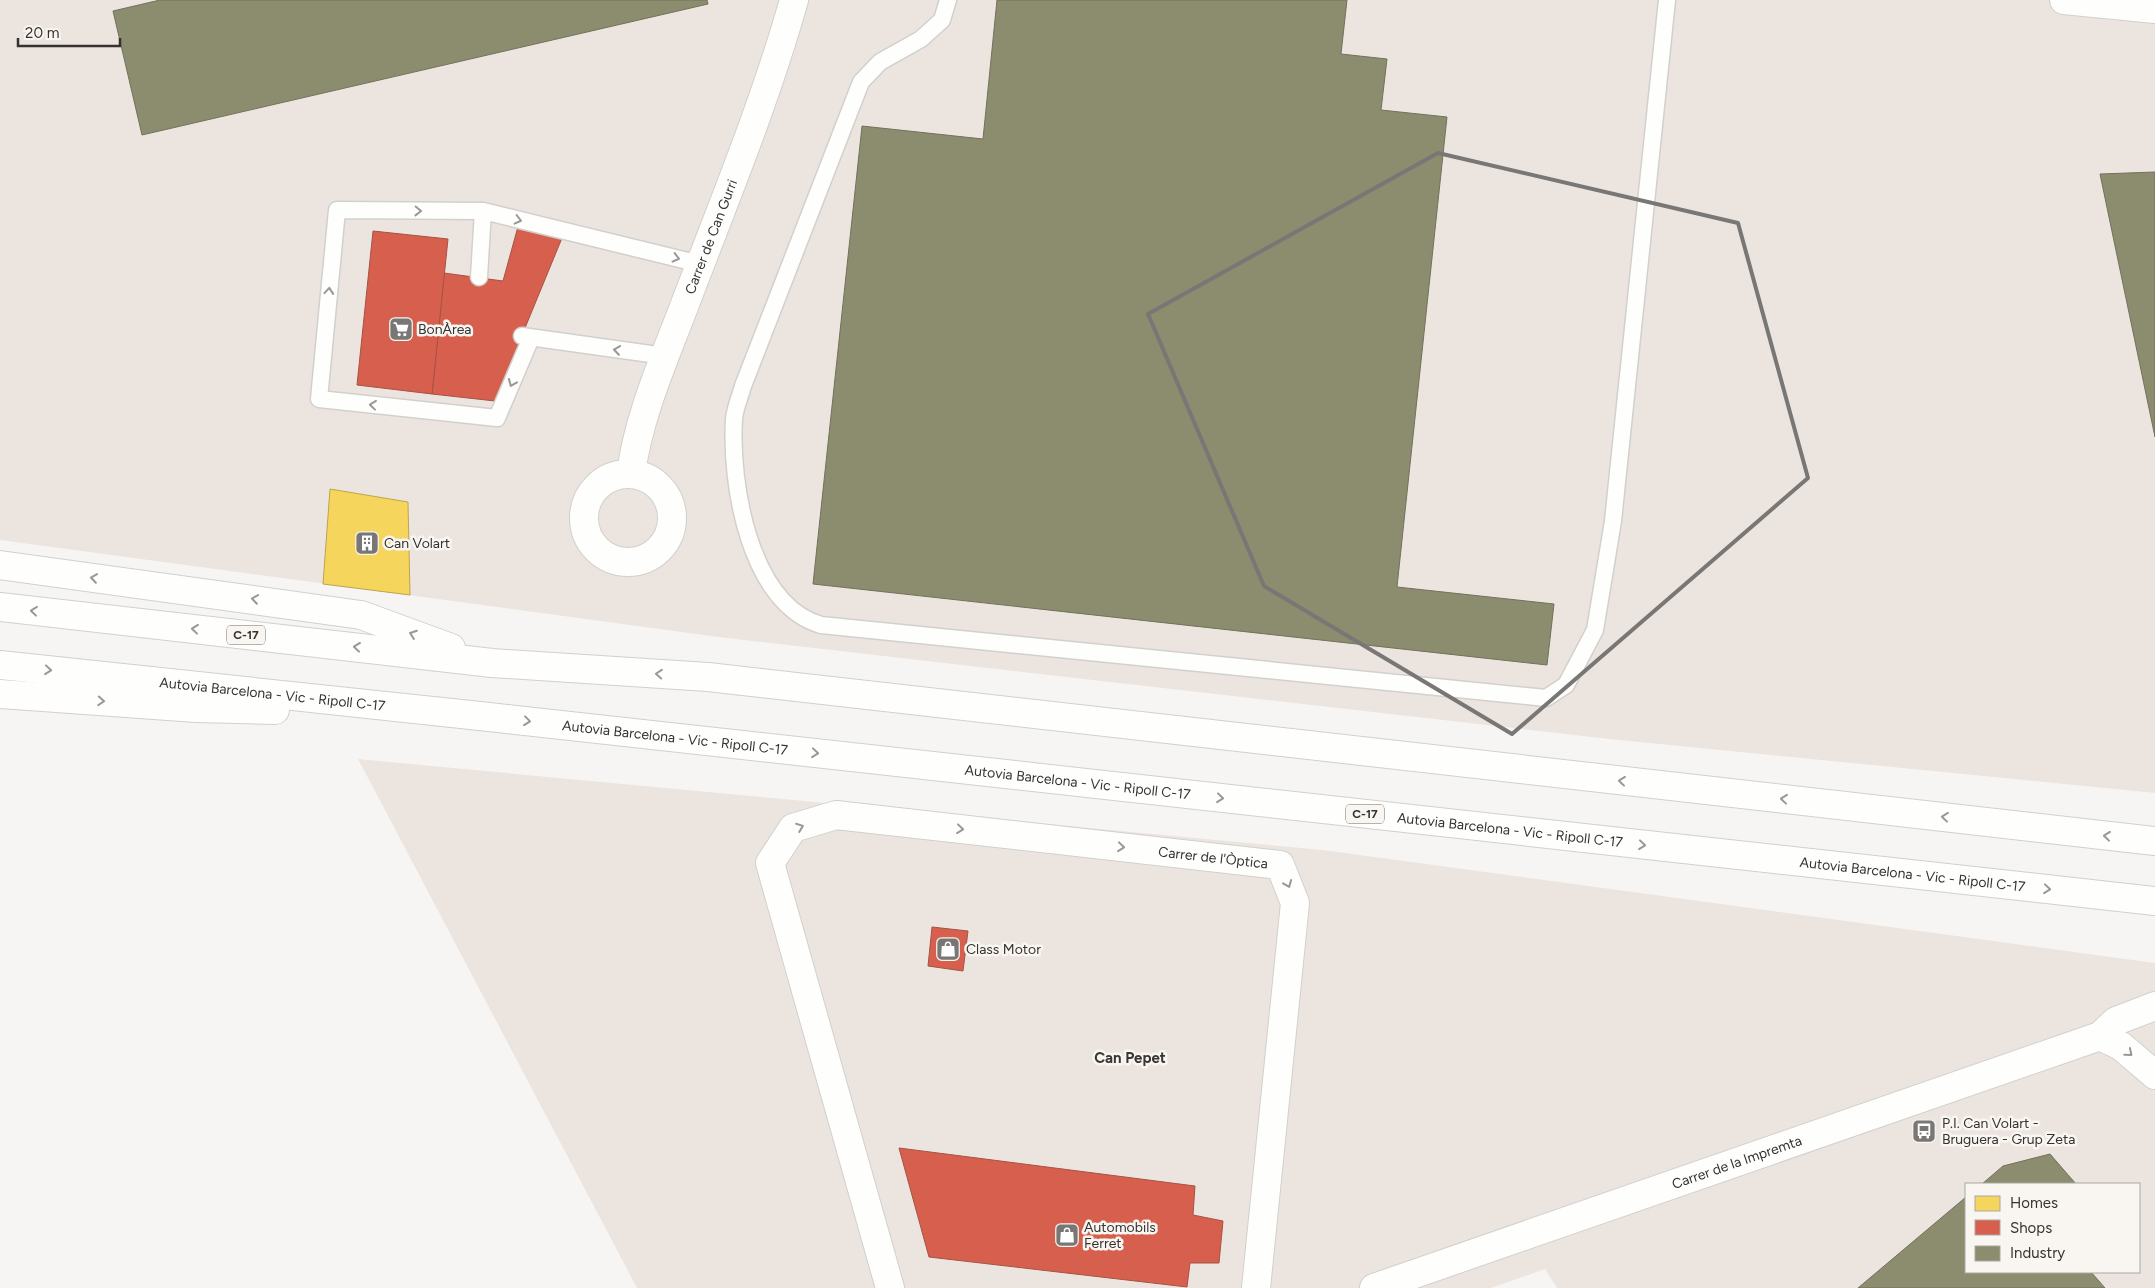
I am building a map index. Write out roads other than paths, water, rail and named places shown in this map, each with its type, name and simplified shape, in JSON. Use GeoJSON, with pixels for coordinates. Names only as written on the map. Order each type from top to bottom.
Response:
{"type":"FeatureCollection","features":[{"type":"Feature","properties":{"kind":"main road","name":"Carrer de Can Gurri"},"geometry":{"type":"LineString","coordinates":[[631,474],[634,451],[665,356],[761,101],[794,0]]}},
{"type":"Feature","properties":{"kind":"main road"},"geometry":{"type":"LineString","coordinates":[[2064,0],[2155,9]]}},
{"type":"Feature","properties":{"kind":"main road"},"geometry":{"type":"LineString","coordinates":[[0,564],[361,615],[492,663]]}},
{"type":"Feature","properties":{"kind":"main road","name":"C-17"},"geometry":{"type":"LineString","coordinates":[[0,607],[492,663],[708,677],[2155,841]]}},
{"type":"Feature","properties":{"kind":"main road","name":"Autovia Barcelona - Vic - Ripoll C-17"},"geometry":{"type":"LineString","coordinates":[[0,665],[480,716],[2155,901]]}},
{"type":"Feature","properties":{"kind":"main road"},"geometry":{"type":"LineString","coordinates":[[0,694],[196,708],[480,716]]}},
{"type":"Feature","properties":{"kind":"main road","name":"Carrer de l'Òptica"},"geometry":{"type":"LineString","coordinates":[[890,1288],[770,863],[793,828],[836,815],[1280,865],[1295,903],[1256,1288]]}},
{"type":"Feature","properties":{"kind":"main road","name":"Carrer de la Impremta"},"geometry":{"type":"LineString","coordinates":[[1374,1288],[2100,1036],[2116,1021],[2155,1006]]}},
{"type":"Feature","properties":{"kind":"main road"},"geometry":{"type":"LineString","coordinates":[[2100,1036],[2120,1046],[2155,1075]]}},
{"type":"Feature","properties":{"kind":"lane"},"geometry":{"type":"LineString","coordinates":[[948,0],[942,20],[921,39],[880,62],[861,82],[757,346],[734,418],[736,490],[759,564],[780,597],[795,612],[810,622],[821,625],[1546,698],[1566,685],[1595,630],[1614,522],[1667,0]]}},
{"type":"Feature","properties":{"kind":"lane"},"geometry":{"type":"LineString","coordinates":[[665,356],[526,337],[497,418],[319,399],[337,210],[483,211],[700,264]]}},
{"type":"Feature","properties":{"kind":"lane"},"geometry":{"type":"LineString","coordinates":[[479,277],[483,211]]}},
{"type":"Feature","properties":{"kind":"place","name":"BonÀrea"},"geometry":{"type":"Point","coordinates":[401,329]}},
{"type":"Feature","properties":{"kind":"place","name":"Can Volart"},"geometry":{"type":"Point","coordinates":[367,543]}},
{"type":"Feature","properties":{"kind":"place","name":"Class Motor"},"geometry":{"type":"Point","coordinates":[948,949]}},
{"type":"Feature","properties":{"kind":"place","name":"P.I. Can Volart - Bruguera - Grup Zeta"},"geometry":{"type":"Point","coordinates":[1924,1131]}},
{"type":"Feature","properties":{"kind":"place","name":"Automobils Ferret"},"geometry":{"type":"Point","coordinates":[1067,1235]}},
{"type":"Feature","properties":{"kind":"district","name":"Can Pepet"},"geometry":{"type":"Point","coordinates":[1130,1058]}}]}
